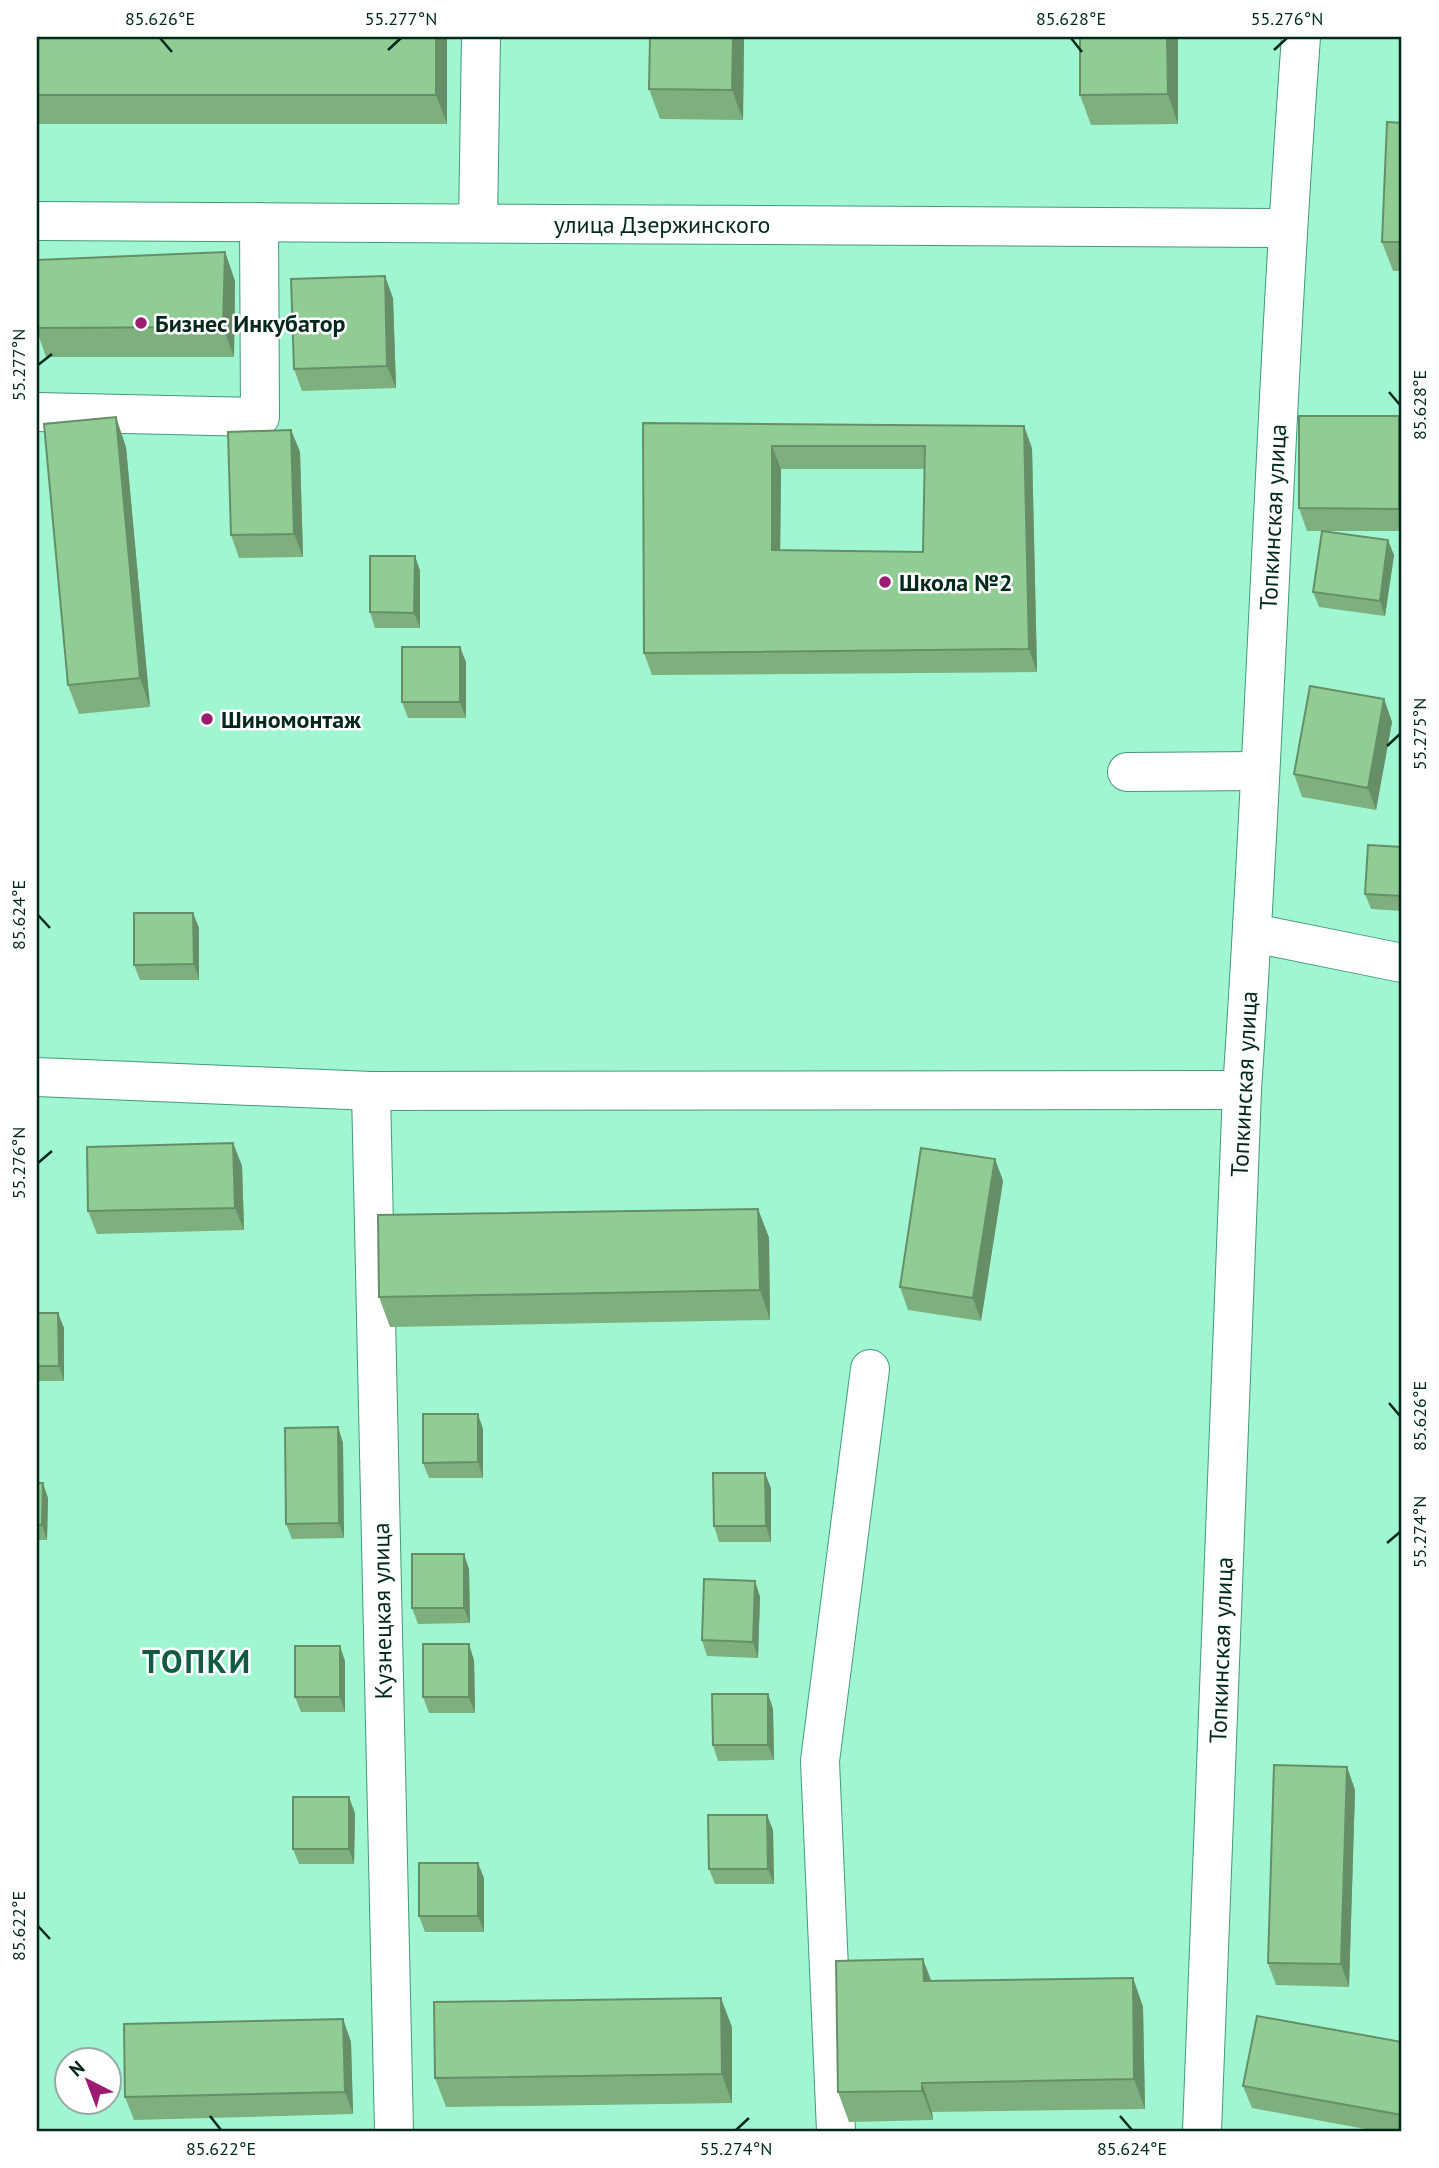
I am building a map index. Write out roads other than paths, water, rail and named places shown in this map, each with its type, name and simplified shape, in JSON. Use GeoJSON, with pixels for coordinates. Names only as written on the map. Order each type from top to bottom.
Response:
{"type":"FeatureCollection","features":[{"type":"Feature","properties":{"kind":"street"},"geometry":{"type":"LineString","coordinates":[[478,223],[481,37]]}},
{"type":"Feature","properties":{"kind":"street","name":"Топкинская улица"},"geometry":{"type":"LineString","coordinates":[[1202,2131],[1242,1090],[1253,933],[1287,228],[1301,37]]}},
{"type":"Feature","properties":{"kind":"street","name":"улица Дзержинского"},"geometry":{"type":"LineString","coordinates":[[37,221],[1287,228]]}},
{"type":"Feature","properties":{"kind":"street"},"geometry":{"type":"LineString","coordinates":[[37,412],[260,417],[259,222]]}},
{"type":"Feature","properties":{"kind":"street"},"geometry":{"type":"LineString","coordinates":[[1127,772],[1261,771]]}},
{"type":"Feature","properties":{"kind":"street"},"geometry":{"type":"LineString","coordinates":[[1253,933],[1402,963]]}},
{"type":"Feature","properties":{"kind":"street"},"geometry":{"type":"LineString","coordinates":[[37,1077],[371,1091],[1242,1090]]}},
{"type":"Feature","properties":{"kind":"street","name":"Кузнецкая улица"},"geometry":{"type":"LineString","coordinates":[[371,1091],[394,2131]]}},
{"type":"Feature","properties":{"kind":"street"},"geometry":{"type":"LineString","coordinates":[[836,2131],[820,1761],[870,1369]]}},
{"type":"Feature","properties":{"kind":"place","name":"Бизнес Инкубатор"},"geometry":{"type":"Point","coordinates":[141,323]}},
{"type":"Feature","properties":{"kind":"place","name":"Школа №2"},"geometry":{"type":"Point","coordinates":[885,582]}},
{"type":"Feature","properties":{"kind":"place","name":"Шиномонтаж"},"geometry":{"type":"Point","coordinates":[207,719]}},
{"type":"Feature","properties":{"kind":"district","name":"ТОПКИ"},"geometry":{"type":"Point","coordinates":[197,1661]}}]}
